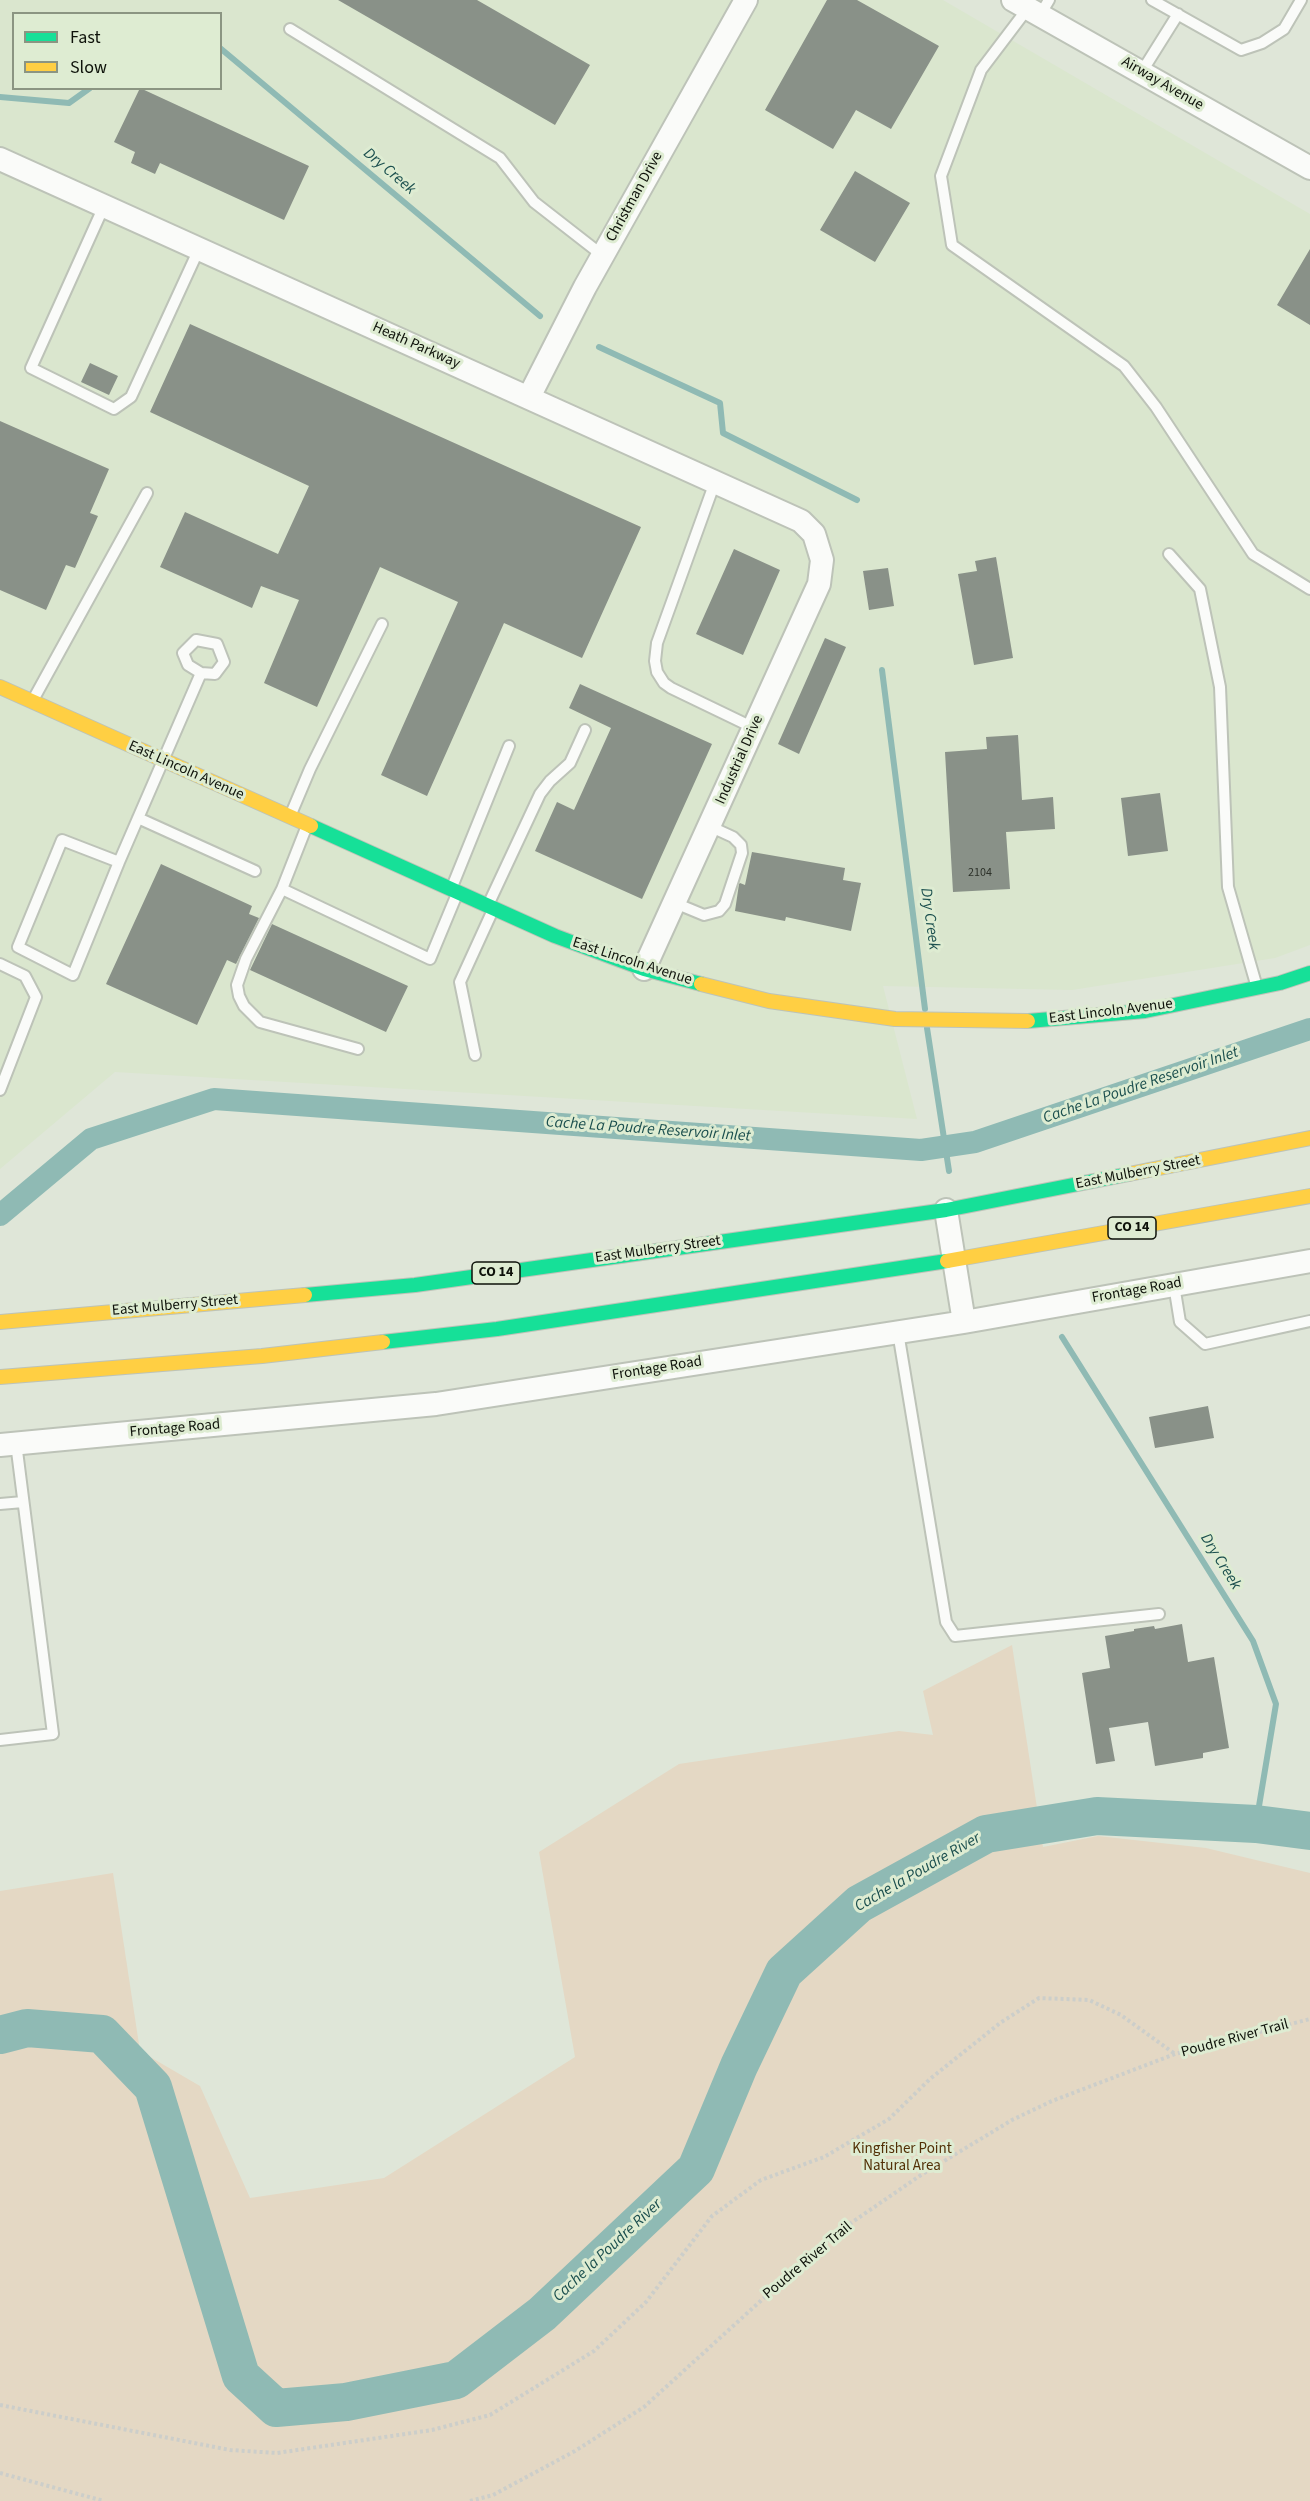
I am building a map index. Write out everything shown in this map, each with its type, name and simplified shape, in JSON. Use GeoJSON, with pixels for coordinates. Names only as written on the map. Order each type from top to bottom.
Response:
{"type":"FeatureCollection","features":[{"type":"Feature","properties":{"kind":"main road","name":"East Lincoln Avenue"},"geometry":{"type":"LineString","coordinates":[[0,687],[555,936],[644,969],[769,1001],[895,1019],[1034,1021],[1144,1011],[1257,987],[1310,973]]}},
{"type":"Feature","properties":{"kind":"main road","name":"East Mulberry Street"},"geometry":{"type":"LineString","coordinates":[[0,1322],[415,1285],[946,1210],[1310,1138]]}},
{"type":"Feature","properties":{"kind":"main road","name":"CO 14"},"geometry":{"type":"LineString","coordinates":[[0,1377],[262,1356],[497,1329],[954,1260],[1310,1197]]}},
{"type":"Feature","properties":{"kind":"main road"},"geometry":{"type":"LineString","coordinates":[[0,1371],[84,1369]]}},
{"type":"Feature","properties":{"kind":"street","name":"Christman Drive"},"geometry":{"type":"LineString","coordinates":[[529,397],[602,255],[746,0]]}},
{"type":"Feature","properties":{"kind":"street","name":"Airway Avenue"},"geometry":{"type":"LineString","coordinates":[[1032,6],[1141,73],[1310,168]]}},
{"type":"Feature","properties":{"kind":"street","name":"Heath Parkway"},"geometry":{"type":"LineString","coordinates":[[0,159],[801,521],[814,534],[820,548]]}},
{"type":"Feature","properties":{"kind":"street","name":"Industrial Drive"},"geometry":{"type":"LineString","coordinates":[[644,969],[819,584],[822,560],[820,548]]}},
{"type":"Feature","properties":{"kind":"street"},"geometry":{"type":"LineString","coordinates":[[946,1210],[964,1322]]}},
{"type":"Feature","properties":{"kind":"street","name":"Frontage Road"},"geometry":{"type":"LineString","coordinates":[[8,1444],[436,1404],[964,1322],[1310,1261]]}},
{"type":"Feature","properties":{"kind":"lane"},"geometry":{"type":"LineString","coordinates":[[1152,0],[1241,50],[1262,43],[1284,29],[1301,0]]}},
{"type":"Feature","properties":{"kind":"lane"},"geometry":{"type":"LineString","coordinates":[[1032,6],[981,70],[941,176],[952,245],[1124,366],[1156,407],[1253,554],[1310,589]]}},
{"type":"Feature","properties":{"kind":"lane"},"geometry":{"type":"LineString","coordinates":[[1141,73],[1178,14]]}},
{"type":"Feature","properties":{"kind":"lane"},"geometry":{"type":"LineString","coordinates":[[290,29],[500,158],[534,202],[602,255]]}},
{"type":"Feature","properties":{"kind":"lane"},"geometry":{"type":"LineString","coordinates":[[104,206],[31,368],[114,409],[130,397],[199,249]]}},
{"type":"Feature","properties":{"kind":"lane"},"geometry":{"type":"LineString","coordinates":[[715,482],[657,643],[655,661],[657,672],[671,688],[754,728]]}},
{"type":"Feature","properties":{"kind":"lane"},"geometry":{"type":"LineString","coordinates":[[32,701],[147,492]]}},
{"type":"Feature","properties":{"kind":"lane"},"geometry":{"type":"LineString","coordinates":[[1168,554],[1200,590],[1220,687],[1228,887],[1257,987]]}},
{"type":"Feature","properties":{"kind":"lane"},"geometry":{"type":"LineString","coordinates":[[290,818],[310,769],[382,624]]}},
{"type":"Feature","properties":{"kind":"lane"},"geometry":{"type":"LineString","coordinates":[[119,862],[62,840],[18,948],[73,975],[162,760],[201,673]]}},
{"type":"Feature","properties":{"kind":"lane"},"geometry":{"type":"LineString","coordinates":[[475,1055],[460,982],[540,794],[550,781],[570,763],[585,730]]}},
{"type":"Feature","properties":{"kind":"lane"},"geometry":{"type":"LineString","coordinates":[[282,889],[430,959],[509,746]]}},
{"type":"Feature","properties":{"kind":"lane"},"geometry":{"type":"LineString","coordinates":[[138,818],[255,872]]}},
{"type":"Feature","properties":{"kind":"lane"},"geometry":{"type":"LineString","coordinates":[[307,825],[282,889],[246,959],[237,985],[239,996],[244,1006],[260,1022],[358,1049]]}},
{"type":"Feature","properties":{"kind":"lane"},"geometry":{"type":"LineString","coordinates":[[675,903],[704,915],[719,911],[725,904],[742,853],[741,845],[733,837],[709,826]]}},
{"type":"Feature","properties":{"kind":"lane"},"geometry":{"type":"LineString","coordinates":[[0,964],[25,976],[36,996],[0,1090]]}},
{"type":"Feature","properties":{"kind":"lane"},"geometry":{"type":"LineString","coordinates":[[1174,1285],[1180,1322],[1205,1344],[1310,1321]]}},
{"type":"Feature","properties":{"kind":"lane"},"geometry":{"type":"LineString","coordinates":[[898,1331],[946,1622],[955,1636],[1160,1614]]}},
{"type":"Feature","properties":{"kind":"lane"},"geometry":{"type":"LineString","coordinates":[[0,1740],[53,1734],[23,1502],[8,1444]]}},
{"type":"Feature","properties":{"kind":"lane"},"geometry":{"type":"LineString","coordinates":[[0,1504],[23,1502]]}},
{"type":"Feature","properties":{"kind":"path"},"geometry":{"type":"LineString","coordinates":[[0,2405],[230,2450],[278,2453],[432,2430],[490,2415],[594,2351],[646,2302],[712,2216],[761,2180],[824,2157],[889,2119],[930,2079],[982,2037],[1039,1998],[1089,2000],[1121,2015],[1175,2054]]}},
{"type":"Feature","properties":{"kind":"path","name":"Poudre River Trail"},"geometry":{"type":"LineString","coordinates":[[470,2501],[504,2490],[575,2451],[644,2407],[832,2236],[921,2175],[1012,2120],[1052,2101],[1175,2054],[1310,2019]]}},
{"type":"Feature","properties":{"kind":"path"},"geometry":{"type":"LineString","coordinates":[[0,2473],[104,2501]]}},
{"type":"Feature","properties":{"kind":"shaded area"},"geometry":{"type":"Polygon","coordinates":[[[0,0],[943,0],[1310,214],[1310,945],[1275,958],[1072,990],[883,986],[917,1119],[115,1072],[0,1169],[0,0]]]}},
{"type":"Feature","properties":{"kind":"green space","name":"Kingfisher Point Natural Area"},"geometry":{"type":"Polygon","coordinates":[[[1012,1645],[1043,1847],[1098,1836],[1206,1848],[1310,1873],[1310,2501],[0,2501],[0,1891],[113,1873],[140,2051],[200,2086],[250,2198],[384,2178],[575,2057],[539,1852],[679,1764],[899,1731],[933,1735],[923,1691],[1012,1645]]]}},
{"type":"Feature","properties":{"kind":"building"},"geometry":{"type":"Polygon","coordinates":[[[338,0],[477,0],[590,65],[555,125],[338,0]]]}},
{"type":"Feature","properties":{"kind":"building"},"geometry":{"type":"Polygon","coordinates":[[[827,0],[857,0],[939,46],[891,129],[856,110],[833,149],[765,110],[827,0]]]}},
{"type":"Feature","properties":{"kind":"building"},"geometry":{"type":"Polygon","coordinates":[[[139,90],[144,90],[309,166],[284,220],[160,163],[155,174],[131,163],[135,152],[114,142],[139,90]]]}},
{"type":"Feature","properties":{"kind":"building"},"geometry":{"type":"Polygon","coordinates":[[[855,171],[910,203],[875,262],[820,230],[855,171]]]}},
{"type":"Feature","properties":{"kind":"building"},"geometry":{"type":"Polygon","coordinates":[[[1310,249],[1310,325],[1277,305],[1310,249]]]}},
{"type":"Feature","properties":{"kind":"building"},"geometry":{"type":"Polygon","coordinates":[[[190,324],[641,527],[582,658],[504,623],[427,796],[381,775],[458,602],[380,567],[317,707],[264,683],[299,600],[261,586],[252,608],[160,567],[185,512],[278,554],[309,486],[150,412],[190,324]]]}},
{"type":"Feature","properties":{"kind":"building"},"geometry":{"type":"Polygon","coordinates":[[[90,363],[118,376],[109,395],[81,382],[90,363]]]}},
{"type":"Feature","properties":{"kind":"building"},"geometry":{"type":"Polygon","coordinates":[[[0,421],[109,469],[90,513],[98,516],[75,568],[66,565],[46,610],[0,590],[0,421]]]}},
{"type":"Feature","properties":{"kind":"building"},"geometry":{"type":"Polygon","coordinates":[[[734,549],[780,570],[743,655],[696,634],[734,549]]]}},
{"type":"Feature","properties":{"kind":"building"},"geometry":{"type":"Polygon","coordinates":[[[996,557],[1013,658],[974,665],[958,574],[977,571],[975,561],[996,557]]]}},
{"type":"Feature","properties":{"kind":"building"},"geometry":{"type":"Polygon","coordinates":[[[888,568],[894,606],[869,610],[863,571],[888,568]]]}},
{"type":"Feature","properties":{"kind":"building"},"geometry":{"type":"Polygon","coordinates":[[[825,638],[846,647],[799,754],[778,744],[825,638]]]}},
{"type":"Feature","properties":{"kind":"building"},"geometry":{"type":"Polygon","coordinates":[[[580,684],[712,744],[642,899],[535,851],[557,802],[574,810],[611,728],[569,708],[580,684]]]}},
{"type":"Feature","properties":{"kind":"building"},"geometry":{"type":"Polygon","coordinates":[[[1018,735],[1022,800],[1053,797],[1055,829],[1006,832],[1010,889],[953,892],[945,752],[987,749],[986,737],[1018,735]]]}},
{"type":"Feature","properties":{"kind":"building"},"geometry":{"type":"Polygon","coordinates":[[[1160,793],[1168,851],[1128,856],[1121,798],[1160,793]]]}},
{"type":"Feature","properties":{"kind":"building"},"geometry":{"type":"Polygon","coordinates":[[[752,852],[845,868],[843,880],[861,883],[851,931],[786,917],[785,921],[735,911],[739,884],[745,885],[752,852]]]}},
{"type":"Feature","properties":{"kind":"building"},"geometry":{"type":"Polygon","coordinates":[[[161,864],[252,906],[249,914],[259,918],[236,964],[227,960],[197,1025],[106,984],[161,864]]]}},
{"type":"Feature","properties":{"kind":"building"},"geometry":{"type":"Polygon","coordinates":[[[272,924],[408,986],[386,1032],[250,970],[272,924]]]}},
{"type":"Feature","properties":{"kind":"building"},"geometry":{"type":"Polygon","coordinates":[[[1208,1406],[1214,1438],[1155,1448],[1149,1417],[1208,1406]]]}},
{"type":"Feature","properties":{"kind":"building"},"geometry":{"type":"Polygon","coordinates":[[[1182,1624],[1188,1662],[1214,1657],[1229,1748],[1203,1753],[1203,1758],[1155,1766],[1148,1722],[1109,1728],[1115,1761],[1096,1764],[1082,1673],[1110,1668],[1105,1636],[1134,1631],[1134,1629],[1154,1626],[1155,1629],[1182,1624]]]}},
{"type":"Feature","properties":{"kind":"waterway","name":"Dry Creek"},"geometry":{"type":"LineString","coordinates":[[222,50],[540,316]]}},
{"type":"Feature","properties":{"kind":"waterway","name":"Dry Creek"},"geometry":{"type":"LineString","coordinates":[[0,97],[69,103],[87,90]]}},
{"type":"Feature","properties":{"kind":"waterway","name":"Dry Creek"},"geometry":{"type":"LineString","coordinates":[[599,347],[720,403],[723,433],[857,500]]}},
{"type":"Feature","properties":{"kind":"waterway","name":"Dry Creek"},"geometry":{"type":"LineString","coordinates":[[882,670],[925,1009]]}},
{"type":"Feature","properties":{"kind":"waterway","name":"Dry Creek"},"geometry":{"type":"LineString","coordinates":[[927,1028],[949,1171]]}},
{"type":"Feature","properties":{"kind":"waterway","name":"Cache La Poudre Reservoir Inlet"},"geometry":{"type":"LineString","coordinates":[[0,1215],[91,1139],[214,1099],[921,1150],[975,1142],[1310,1029]]}},
{"type":"Feature","properties":{"kind":"waterway","name":"Dry Creek"},"geometry":{"type":"LineString","coordinates":[[1062,1337],[1253,1641],[1276,1704],[1256,1824]]}},
{"type":"Feature","properties":{"kind":"waterway","name":"Cache la Poudre River"},"geometry":{"type":"LineString","coordinates":[[0,2035],[27,2028],[102,2034],[153,2087],[241,2376],[276,2408],[346,2402],[456,2380],[542,2314],[696,2169],[739,2066],[784,1972],[859,1904],[986,1834],[1097,1816],[1256,1824],[1310,1831]]}},
{"type":"Feature","properties":{"kind":"traffic: fast"},"geometry":{"type":"LineString","coordinates":[[311,826],[555,936],[644,969],[701,984]]}},
{"type":"Feature","properties":{"kind":"traffic: fast"},"geometry":{"type":"LineString","coordinates":[[1028,1021],[1145,1011],[1280,983],[1310,973]]}},
{"type":"Feature","properties":{"kind":"traffic: fast"},"geometry":{"type":"LineString","coordinates":[[305,1295],[415,1285],[946,1210],[1129,1174]]}},
{"type":"Feature","properties":{"kind":"traffic: fast"},"geometry":{"type":"LineString","coordinates":[[383,1342],[497,1329],[947,1261]]}},
{"type":"Feature","properties":{"kind":"traffic: slow"},"geometry":{"type":"LineString","coordinates":[[0,687],[311,826]]}},
{"type":"Feature","properties":{"kind":"traffic: slow"},"geometry":{"type":"LineString","coordinates":[[701,984],[769,1001],[895,1019],[1028,1021]]}},
{"type":"Feature","properties":{"kind":"traffic: slow"},"geometry":{"type":"LineString","coordinates":[[1129,1174],[1310,1138]]}},
{"type":"Feature","properties":{"kind":"traffic: slow"},"geometry":{"type":"LineString","coordinates":[[947,1261],[1310,1196]]}},
{"type":"Feature","properties":{"kind":"traffic: slow"},"geometry":{"type":"LineString","coordinates":[[0,1322],[305,1295]]}},
{"type":"Feature","properties":{"kind":"traffic: slow"},"geometry":{"type":"LineString","coordinates":[[0,1377],[262,1356],[383,1342]]}}]}
